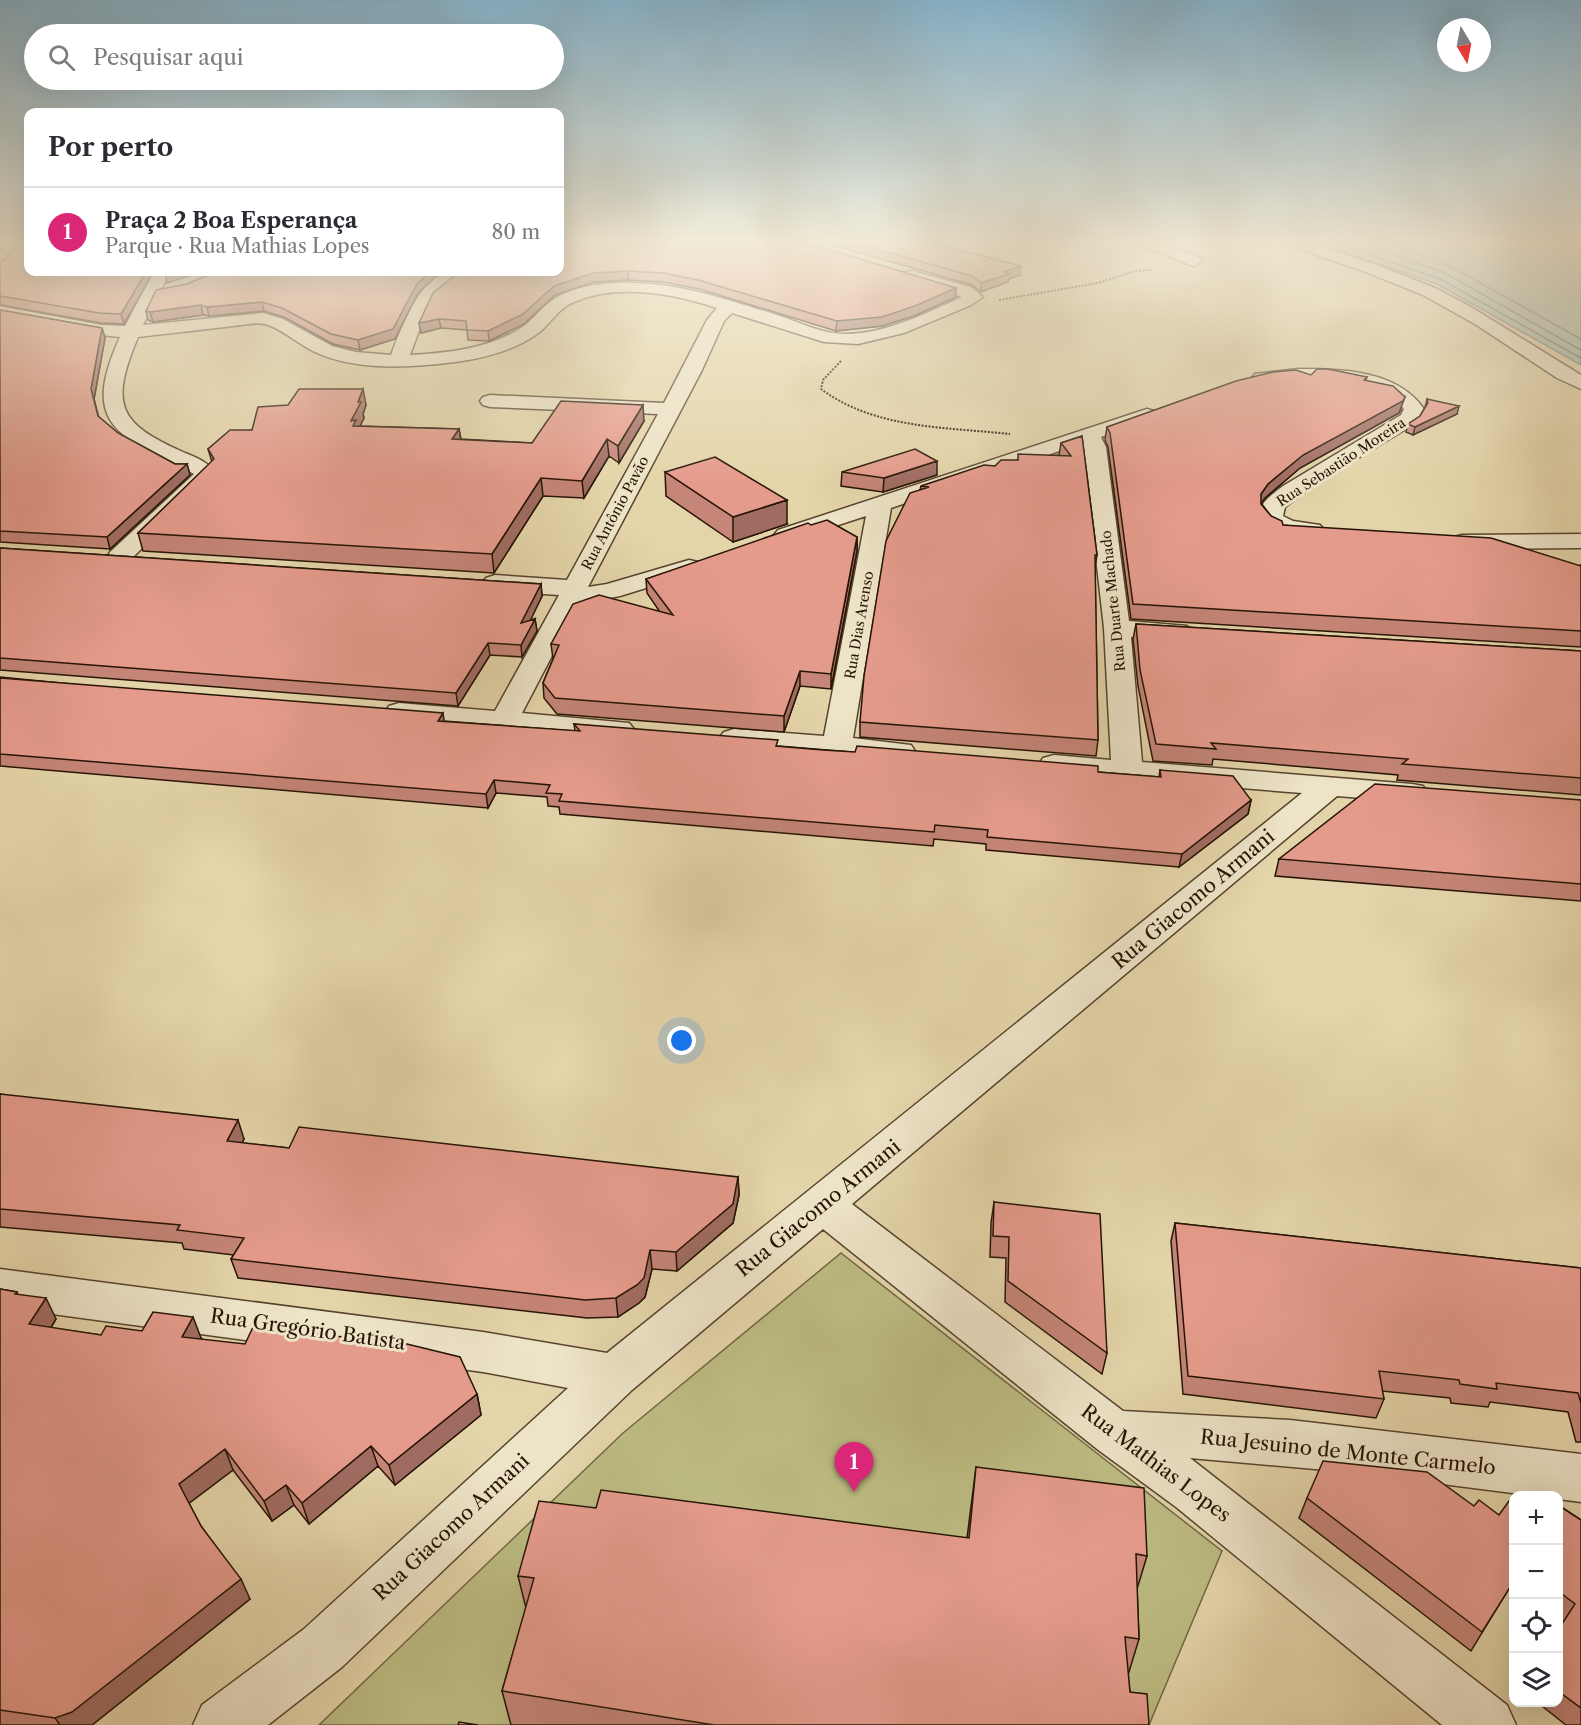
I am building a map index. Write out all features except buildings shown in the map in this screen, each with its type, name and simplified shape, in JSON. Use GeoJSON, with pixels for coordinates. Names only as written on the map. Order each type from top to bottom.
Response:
{"type":"FeatureCollection","features":[{"type":"Feature","properties":{"kind":"street"},"geometry":{"type":"LineString","coordinates":[[61,322],[100,330],[131,332],[221,322]]}},
{"type":"Feature","properties":{"kind":"street"},"geometry":{"type":"LineString","coordinates":[[136,322],[118,365],[113,405],[116,416],[121,424],[148,444],[193,464],[203,470],[206,475],[107,556],[154,560]]}},
{"type":"Feature","properties":{"kind":"street"},"geometry":{"type":"LineString","coordinates":[[277,322],[331,352],[355,358],[399,360],[436,359],[495,347],[530,331],[538,322]]}},
{"type":"Feature","properties":{"kind":"street"},"geometry":{"type":"LineString","coordinates":[[399,360],[413,322]]}},
{"type":"Feature","properties":{"kind":"street","name":"Rua Antônio Pavão"},"geometry":{"type":"LineString","coordinates":[[504,720],[671,409],[715,322]]}},
{"type":"Feature","properties":{"kind":"street"},"geometry":{"type":"LineString","coordinates":[[781,322],[843,340],[870,339],[914,322]]}},
{"type":"Feature","properties":{"kind":"street"},"geometry":{"type":"LineString","coordinates":[[1488,322],[1540,359],[1581,383]]}},
{"type":"Feature","properties":{"kind":"street","name":"Rua Sebastião Moreira"},"geometry":{"type":"LineString","coordinates":[[1236,385],[1265,377],[1318,374],[1384,385],[1400,392],[1410,400],[1414,410],[1408,419],[1342,458],[1272,507],[1270,514],[1273,520],[1281,525],[1330,532]]}},
{"type":"Feature","properties":{"kind":"street"},"geometry":{"type":"LineString","coordinates":[[490,401],[671,409]]}},
{"type":"Feature","properties":{"kind":"street"},"geometry":{"type":"LineString","coordinates":[[767,541],[1168,408]]}},
{"type":"Feature","properties":{"kind":"street","name":"Rua Duarte Machado"},"geometry":{"type":"LineString","coordinates":[[1089,434],[1095,447],[1117,628],[1127,770]]}},
{"type":"Feature","properties":{"kind":"street","name":"Rua Dias Arenso"},"geometry":{"type":"LineString","coordinates":[[837,746],[880,504]]}},
{"type":"Feature","properties":{"kind":"street"},"geometry":{"type":"LineString","coordinates":[[1437,540],[1504,543],[1581,541]]}},
{"type":"Feature","properties":{"kind":"street"},"geometry":{"type":"LineString","coordinates":[[1504,543],[1559,563]]}},
{"type":"Feature","properties":{"kind":"street"},"geometry":{"type":"LineString","coordinates":[[469,581],[572,593],[611,591],[710,560]]}},
{"type":"Feature","properties":{"kind":"street"},"geometry":{"type":"LineString","coordinates":[[1117,628],[1200,633]]}},
{"type":"Feature","properties":{"kind":"street"},"geometry":{"type":"LineString","coordinates":[[375,710],[647,731]]}},
{"type":"Feature","properties":{"kind":"street"},"geometry":{"type":"LineString","coordinates":[[706,736],[930,754]]}},
{"type":"Feature","properties":{"kind":"street"},"geometry":{"type":"LineString","coordinates":[[1023,761],[1443,795]]}},
{"type":"Feature","properties":{"kind":"street","name":"Rua Giacomo Armani"},"geometry":{"type":"LineString","coordinates":[[222,1725],[323,1648],[615,1375],[1329,787]]}},
{"type":"Feature","properties":{"kind":"street","name":"Rua Mathias Lopes"},"geometry":{"type":"LineString","coordinates":[[823,1205],[1114,1433],[1194,1490],[1487,1725]]}},
{"type":"Feature","properties":{"kind":"street","name":"Rua Gregório Batista"},"geometry":{"type":"LineString","coordinates":[[0,1288],[483,1352],[615,1375]]}},
{"type":"Feature","properties":{"kind":"street","name":"Rua Jesuino de Monte Carmelo"},"geometry":{"type":"LineString","coordinates":[[1114,1433],[1168,1434],[1346,1448],[1581,1478]]}},
{"type":"Feature","properties":{"kind":"street","name":"Rua Giacomo Armani"},"geometry":{"type":"LineString","coordinates":[[260,1725],[323,1648]]}},
{"type":"Feature","properties":{"kind":"path"},"geometry":{"type":"LineString","coordinates":[[843,340],[854,349],[824,380],[821,389],[839,404],[899,421],[1011,434],[1054,447]]}},
{"type":"Feature","properties":{"kind":"shaded area"},"geometry":{"type":"Polygon","coordinates":[[[841,1253],[1222,1551],[1149,1725],[319,1725],[623,1433],[841,1253]]]}},
{"type":"Feature","properties":{"kind":"water"},"geometry":{"type":"Polygon","coordinates":[[[1505,322],[1581,322],[1581,365],[1505,322]]]}},
{"type":"Feature","properties":{"kind":"place","name":"Praça 2 Boa Esperança"},"geometry":{"type":"Point","coordinates":[854,1492]}}]}
